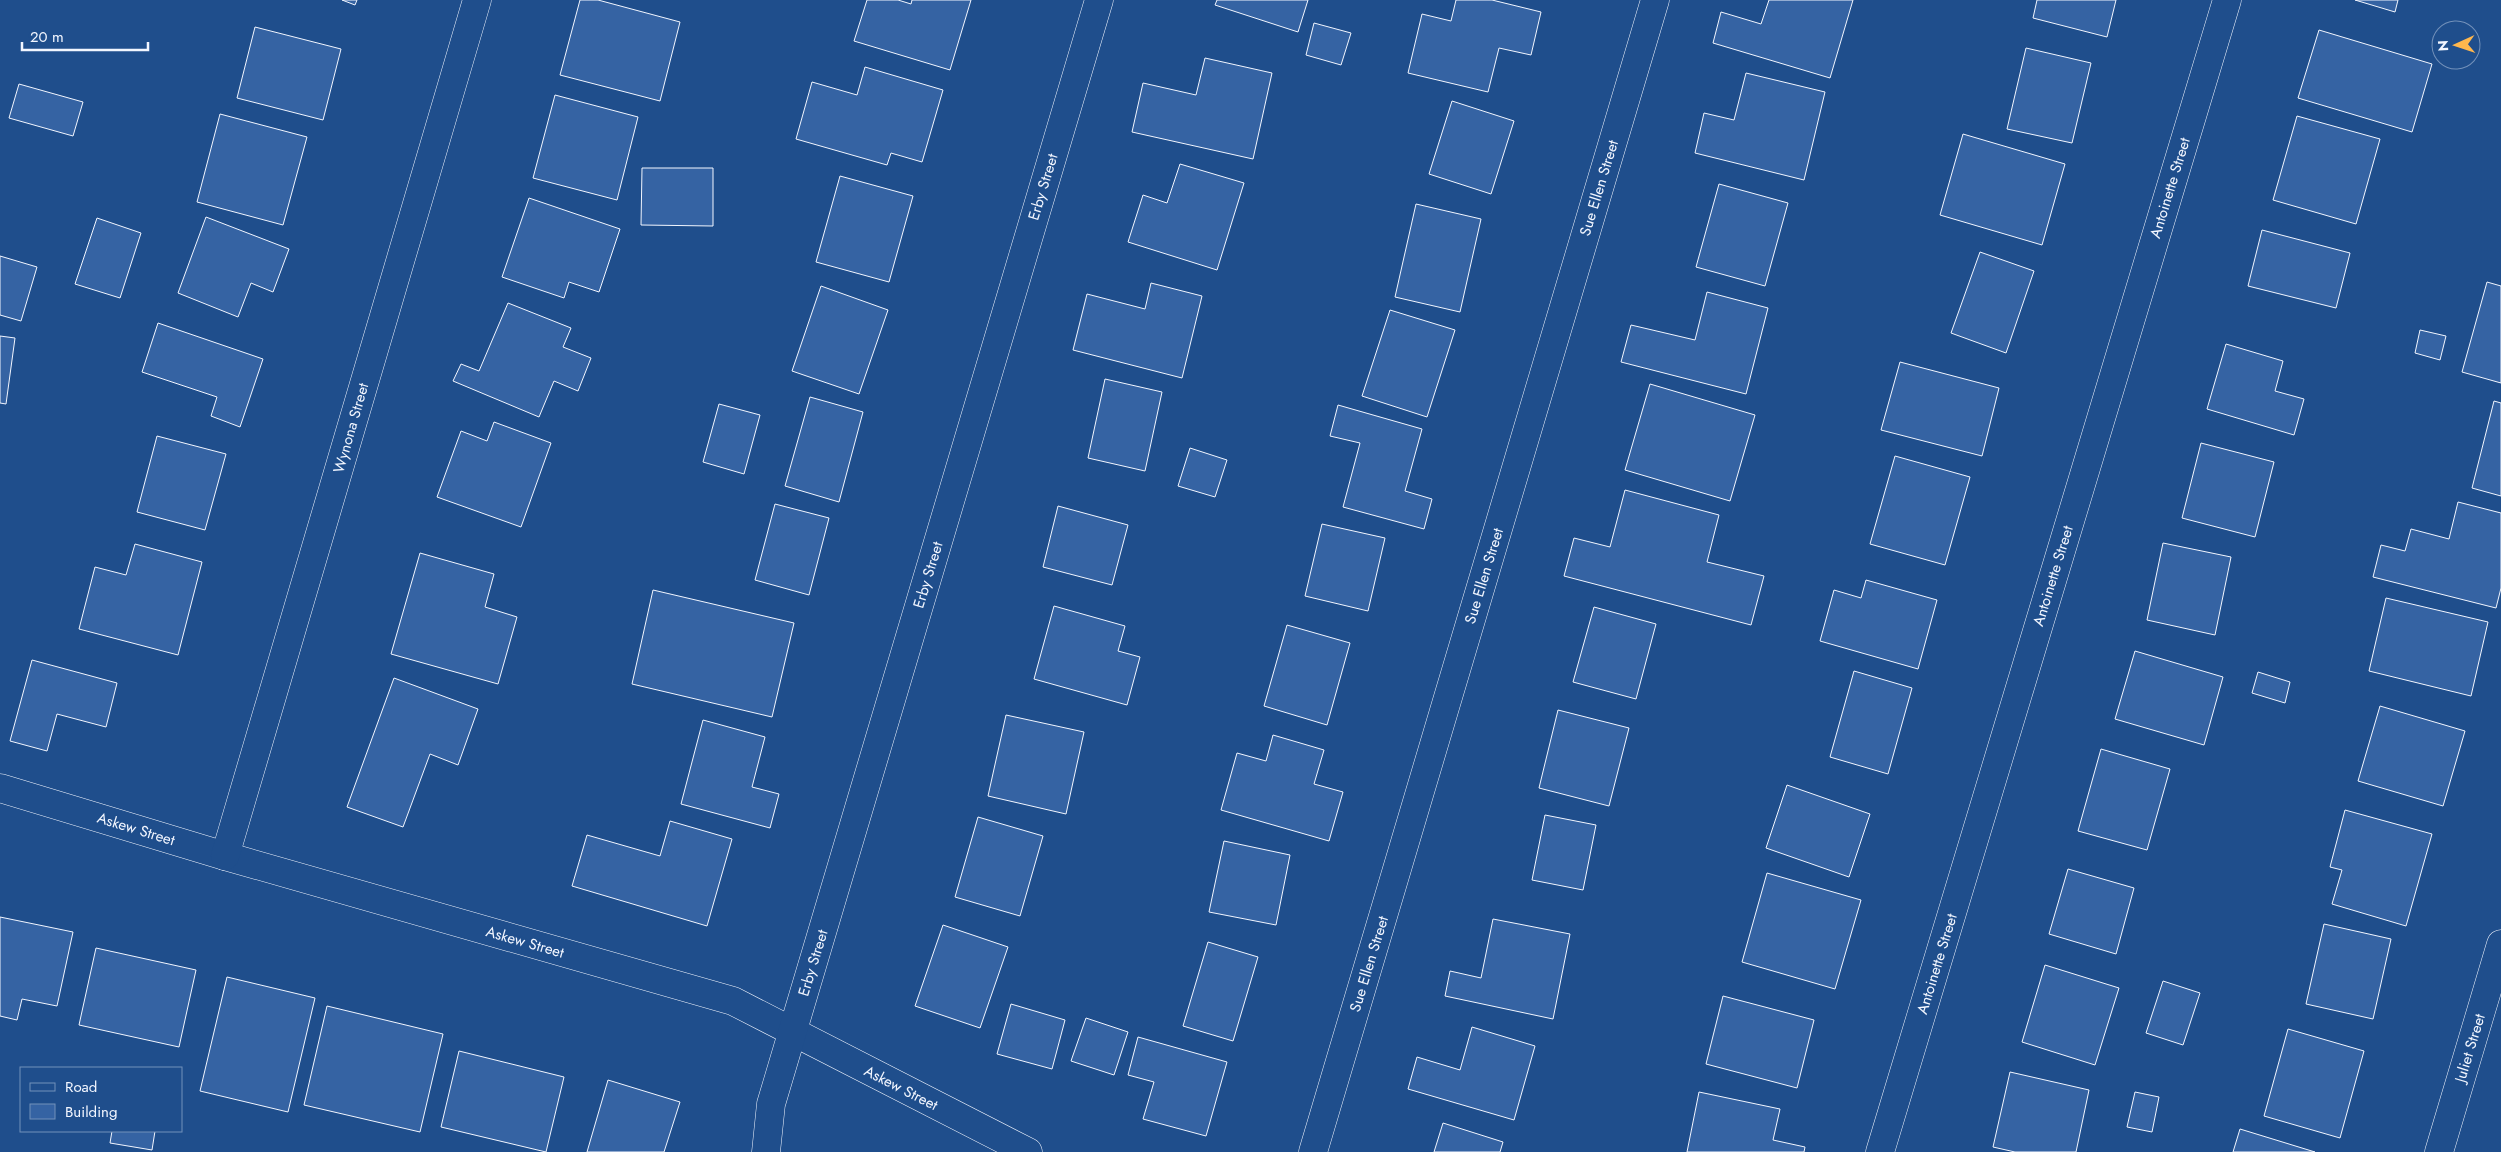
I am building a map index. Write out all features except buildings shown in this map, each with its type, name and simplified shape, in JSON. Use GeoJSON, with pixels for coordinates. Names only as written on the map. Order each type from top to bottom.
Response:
{"type":"FeatureCollection","features":[{"type":"Feature","properties":{"kind":"street","name":"Wynona Street"},"geometry":{"type":"LineString","coordinates":[[225,856],[477,0]]}},
{"type":"Feature","properties":{"kind":"street","name":"Erby Street"},"geometry":{"type":"LineString","coordinates":[[766,1152],[771,1104],[1099,0]]}},
{"type":"Feature","properties":{"kind":"street","name":"Sue Ellen Street"},"geometry":{"type":"LineString","coordinates":[[1313,1152],[1655,0]]}},
{"type":"Feature","properties":{"kind":"street","name":"Antoinette Street"},"geometry":{"type":"LineString","coordinates":[[1880,1152],[2227,0]]}},
{"type":"Feature","properties":{"kind":"street","name":"Askew Street"},"geometry":{"type":"LineString","coordinates":[[0,788],[225,856],[733,1001],[792,1033],[1028,1152]]}},
{"type":"Feature","properties":{"kind":"street","name":"Juliet Street"},"geometry":{"type":"LineString","coordinates":[[2439,1152],[2501,944]]}}]}
